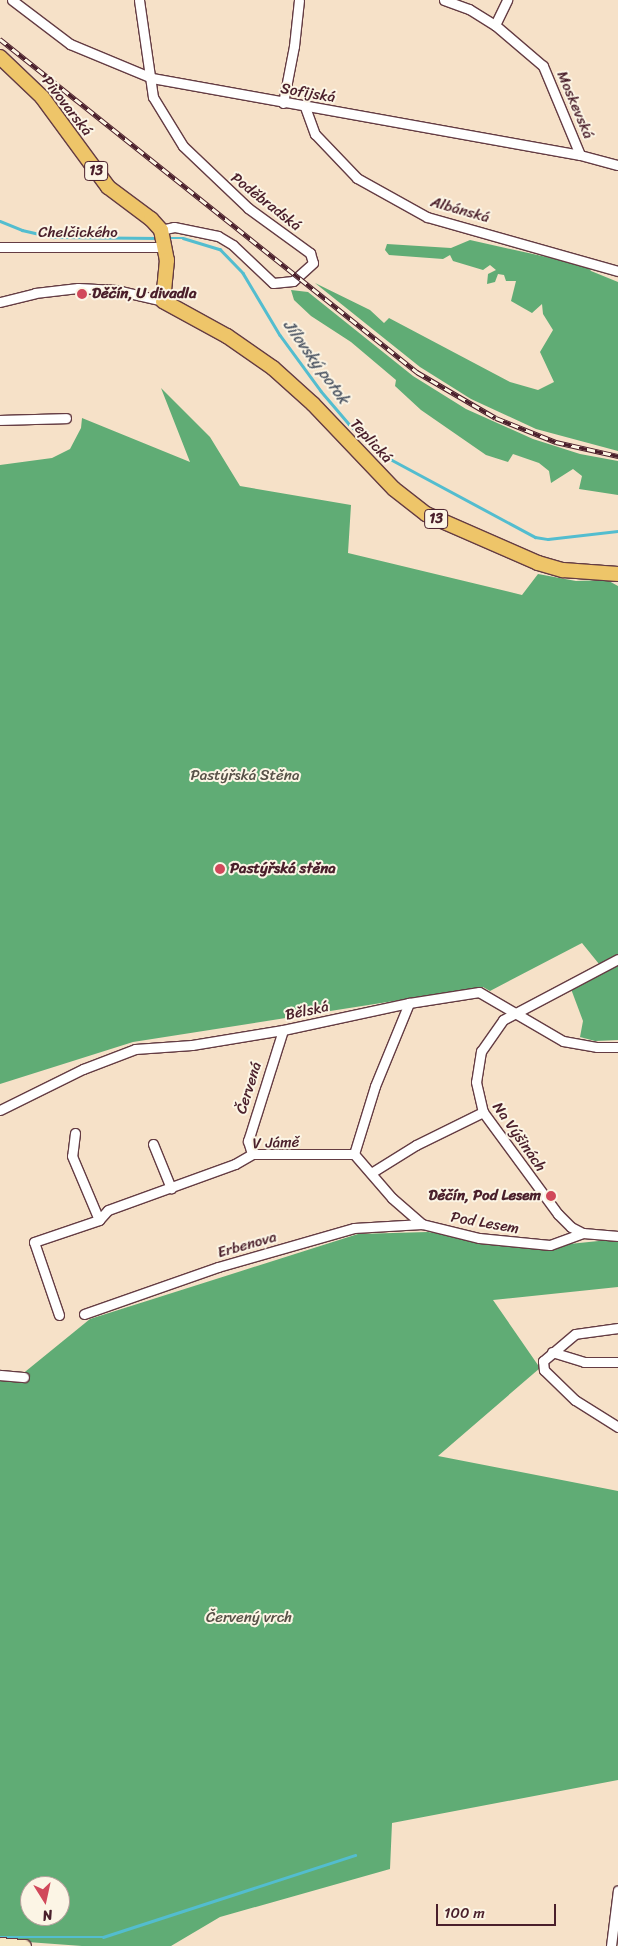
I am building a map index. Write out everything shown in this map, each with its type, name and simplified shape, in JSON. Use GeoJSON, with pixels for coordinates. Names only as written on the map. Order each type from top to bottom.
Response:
{"type":"FeatureCollection","features":[{"type":"Feature","properties":{"kind":"main road","name":"Pivovarská"},"geometry":{"type":"LineString","coordinates":[[0,57],[42,97],[108,187],[151,219],[161,239]]}},
{"type":"Feature","properties":{"kind":"main road"},"geometry":{"type":"LineString","coordinates":[[161,239],[163,301]]}},
{"type":"Feature","properties":{"kind":"main road","name":"Teplická"},"geometry":{"type":"LineString","coordinates":[[163,301],[227,336],[273,368],[313,404],[394,489],[426,514],[538,563],[563,570],[618,574]]}},
{"type":"Feature","properties":{"kind":"street","name":"Sofijská"},"geometry":{"type":"LineString","coordinates":[[12,0],[70,44],[152,78],[282,103],[580,155],[618,165]]}},
{"type":"Feature","properties":{"kind":"street","name":"Poděbradská"},"geometry":{"type":"LineString","coordinates":[[139,0],[152,78],[153,97],[189,152],[248,208],[310,253],[313,262],[293,281],[273,283],[233,245],[218,236],[174,227],[161,239]]}},
{"type":"Feature","properties":{"kind":"street"},"geometry":{"type":"LineString","coordinates":[[282,103],[294,46],[299,0]]}},
{"type":"Feature","properties":{"kind":"street","name":"Moskevská"},"geometry":{"type":"LineString","coordinates":[[444,0],[469,9],[495,25],[543,66],[580,155]]}},
{"type":"Feature","properties":{"kind":"street"},"geometry":{"type":"LineString","coordinates":[[495,25],[507,0]]}},
{"type":"Feature","properties":{"kind":"street","name":"Albánská"},"geometry":{"type":"LineString","coordinates":[[306,107],[315,134],[357,178],[427,217],[618,271]]}},
{"type":"Feature","properties":{"kind":"street","name":"Chelčického"},"geometry":{"type":"LineString","coordinates":[[0,247],[161,239]]}},
{"type":"Feature","properties":{"kind":"street","name":"Teplická"},"geometry":{"type":"LineString","coordinates":[[0,302],[35,293],[78,288],[116,290],[163,301]]}},
{"type":"Feature","properties":{"kind":"street"},"geometry":{"type":"LineString","coordinates":[[0,420],[66,418]]}},
{"type":"Feature","properties":{"kind":"street","name":"Na Výšinách"},"geometry":{"type":"LineString","coordinates":[[583,1233],[558,1214],[483,1112],[476,1087],[478,1059],[493,1030],[515,1011],[618,959]]}},
{"type":"Feature","properties":{"kind":"street","name":"Bělská"},"geometry":{"type":"LineString","coordinates":[[0,1110],[83,1070],[135,1049],[192,1045],[283,1030],[409,1003],[479,992],[515,1011],[563,1041],[597,1047],[618,1047]]}},
{"type":"Feature","properties":{"kind":"street"},"geometry":{"type":"LineString","coordinates":[[409,1003],[375,1086],[354,1154],[371,1173],[416,1145],[483,1112]]}},
{"type":"Feature","properties":{"kind":"street","name":"Červená"},"geometry":{"type":"LineString","coordinates":[[252,1154],[248,1141],[283,1030]]}},
{"type":"Feature","properties":{"kind":"street"},"geometry":{"type":"LineString","coordinates":[[75,1133],[72,1156],[99,1220]]}},
{"type":"Feature","properties":{"kind":"street"},"geometry":{"type":"LineString","coordinates":[[153,1144],[171,1188]]}},
{"type":"Feature","properties":{"kind":"street","name":"V Jámě"},"geometry":{"type":"LineString","coordinates":[[59,1316],[34,1242],[99,1220],[108,1210],[171,1188],[252,1154],[354,1154]]}},
{"type":"Feature","properties":{"kind":"street","name":"Pod Lesem"},"geometry":{"type":"LineString","coordinates":[[371,1173],[392,1198],[422,1224],[479,1238],[535,1245],[563,1242],[583,1233]]}},
{"type":"Feature","properties":{"kind":"street","name":"Erbenova"},"geometry":{"type":"LineString","coordinates":[[84,1314],[218,1267],[354,1228],[422,1224]]}},
{"type":"Feature","properties":{"kind":"street"},"geometry":{"type":"LineString","coordinates":[[583,1233],[618,1236]]}},
{"type":"Feature","properties":{"kind":"street"},"geometry":{"type":"LineString","coordinates":[[618,1328],[575,1334],[543,1361],[544,1370],[575,1400],[618,1427]]}},
{"type":"Feature","properties":{"kind":"street"},"geometry":{"type":"LineString","coordinates":[[552,1352],[584,1362],[618,1362]]}},
{"type":"Feature","properties":{"kind":"street"},"geometry":{"type":"LineString","coordinates":[[0,1375],[24,1377]]}},
{"type":"Feature","properties":{"kind":"street"},"geometry":{"type":"LineString","coordinates":[[611,1946],[618,1890]]}},
{"type":"Feature","properties":{"kind":"street"},"geometry":{"type":"LineString","coordinates":[[0,1944],[24,1946]]}},
{"type":"Feature","properties":{"kind":"green space"},"geometry":{"type":"Polygon","coordinates":[[[470,240],[587,266],[591,271],[618,282],[618,451],[536,429],[471,399],[420,367],[315,283],[370,310],[384,323],[389,318],[510,382],[538,390],[554,382],[540,352],[553,330],[543,314],[542,304],[532,313],[511,301],[516,281],[506,281],[504,275],[498,274],[495,282],[487,284],[488,274],[496,270],[490,265],[483,270],[453,261],[450,255],[443,259],[389,255],[385,250],[387,244],[451,248],[470,240]]]}},
{"type":"Feature","properties":{"kind":"green space"},"geometry":{"type":"Polygon","coordinates":[[[291,290],[308,292],[413,376],[466,409],[533,439],[580,454],[618,461],[618,495],[579,489],[582,476],[573,469],[551,483],[549,471],[539,463],[513,454],[508,462],[486,455],[421,410],[395,386],[396,380],[351,342],[311,316],[294,300],[291,290]]]}},
{"type":"Feature","properties":{"kind":"green space","name":"Pastýřská Stěna"},"geometry":{"type":"Polygon","coordinates":[[[161,388],[210,437],[240,486],[351,505],[348,553],[522,595],[538,574],[576,581],[607,580],[618,586],[618,954],[599,964],[582,943],[490,991],[483,987],[133,1042],[0,1084],[0,465],[52,458],[70,449],[81,428],[82,418],[190,462],[161,388]]]}},
{"type":"Feature","properties":{"kind":"green space"},"geometry":{"type":"Polygon","coordinates":[[[618,965],[618,1040],[595,1041],[580,1037],[583,1021],[571,989],[618,965]]]}},
{"type":"Feature","properties":{"kind":"green space","name":"Červený vrch"},"geometry":{"type":"Polygon","coordinates":[[[428,1232],[510,1245],[550,1246],[618,1239],[618,1287],[493,1300],[540,1368],[438,1456],[618,1491],[618,1780],[392,1823],[390,1869],[220,1917],[171,1946],[82,1946],[0,1940],[0,1381],[15,1380],[90,1319],[358,1234],[428,1232]]]}},
{"type":"Feature","properties":{"kind":"waterway","name":"Jílovský potok"},"geometry":{"type":"LineString","coordinates":[[0,221],[22,230],[53,237],[158,238]]}},
{"type":"Feature","properties":{"kind":"waterway","name":"Jílovský potok"},"geometry":{"type":"LineString","coordinates":[[168,238],[183,238],[220,249],[243,273],[280,335],[321,391],[349,424],[381,454],[535,537],[548,539],[618,531]]}},
{"type":"Feature","properties":{"kind":"waterway"},"geometry":{"type":"LineString","coordinates":[[0,1937],[103,1937],[355,1855]]}},
{"type":"Feature","properties":{"kind":"railway"},"geometry":{"type":"LineString","coordinates":[[0,39],[417,372],[496,418],[556,442],[618,456]]}},
{"type":"Feature","properties":{"kind":"place","name":"Děčín, U divadla"},"geometry":{"type":"Point","coordinates":[82,294]}},
{"type":"Feature","properties":{"kind":"place","name":"Pastýřská stěna"},"geometry":{"type":"Point","coordinates":[220,869]}},
{"type":"Feature","properties":{"kind":"place","name":"Děčín, Pod Lesem"},"geometry":{"type":"Point","coordinates":[551,1196]}}]}
